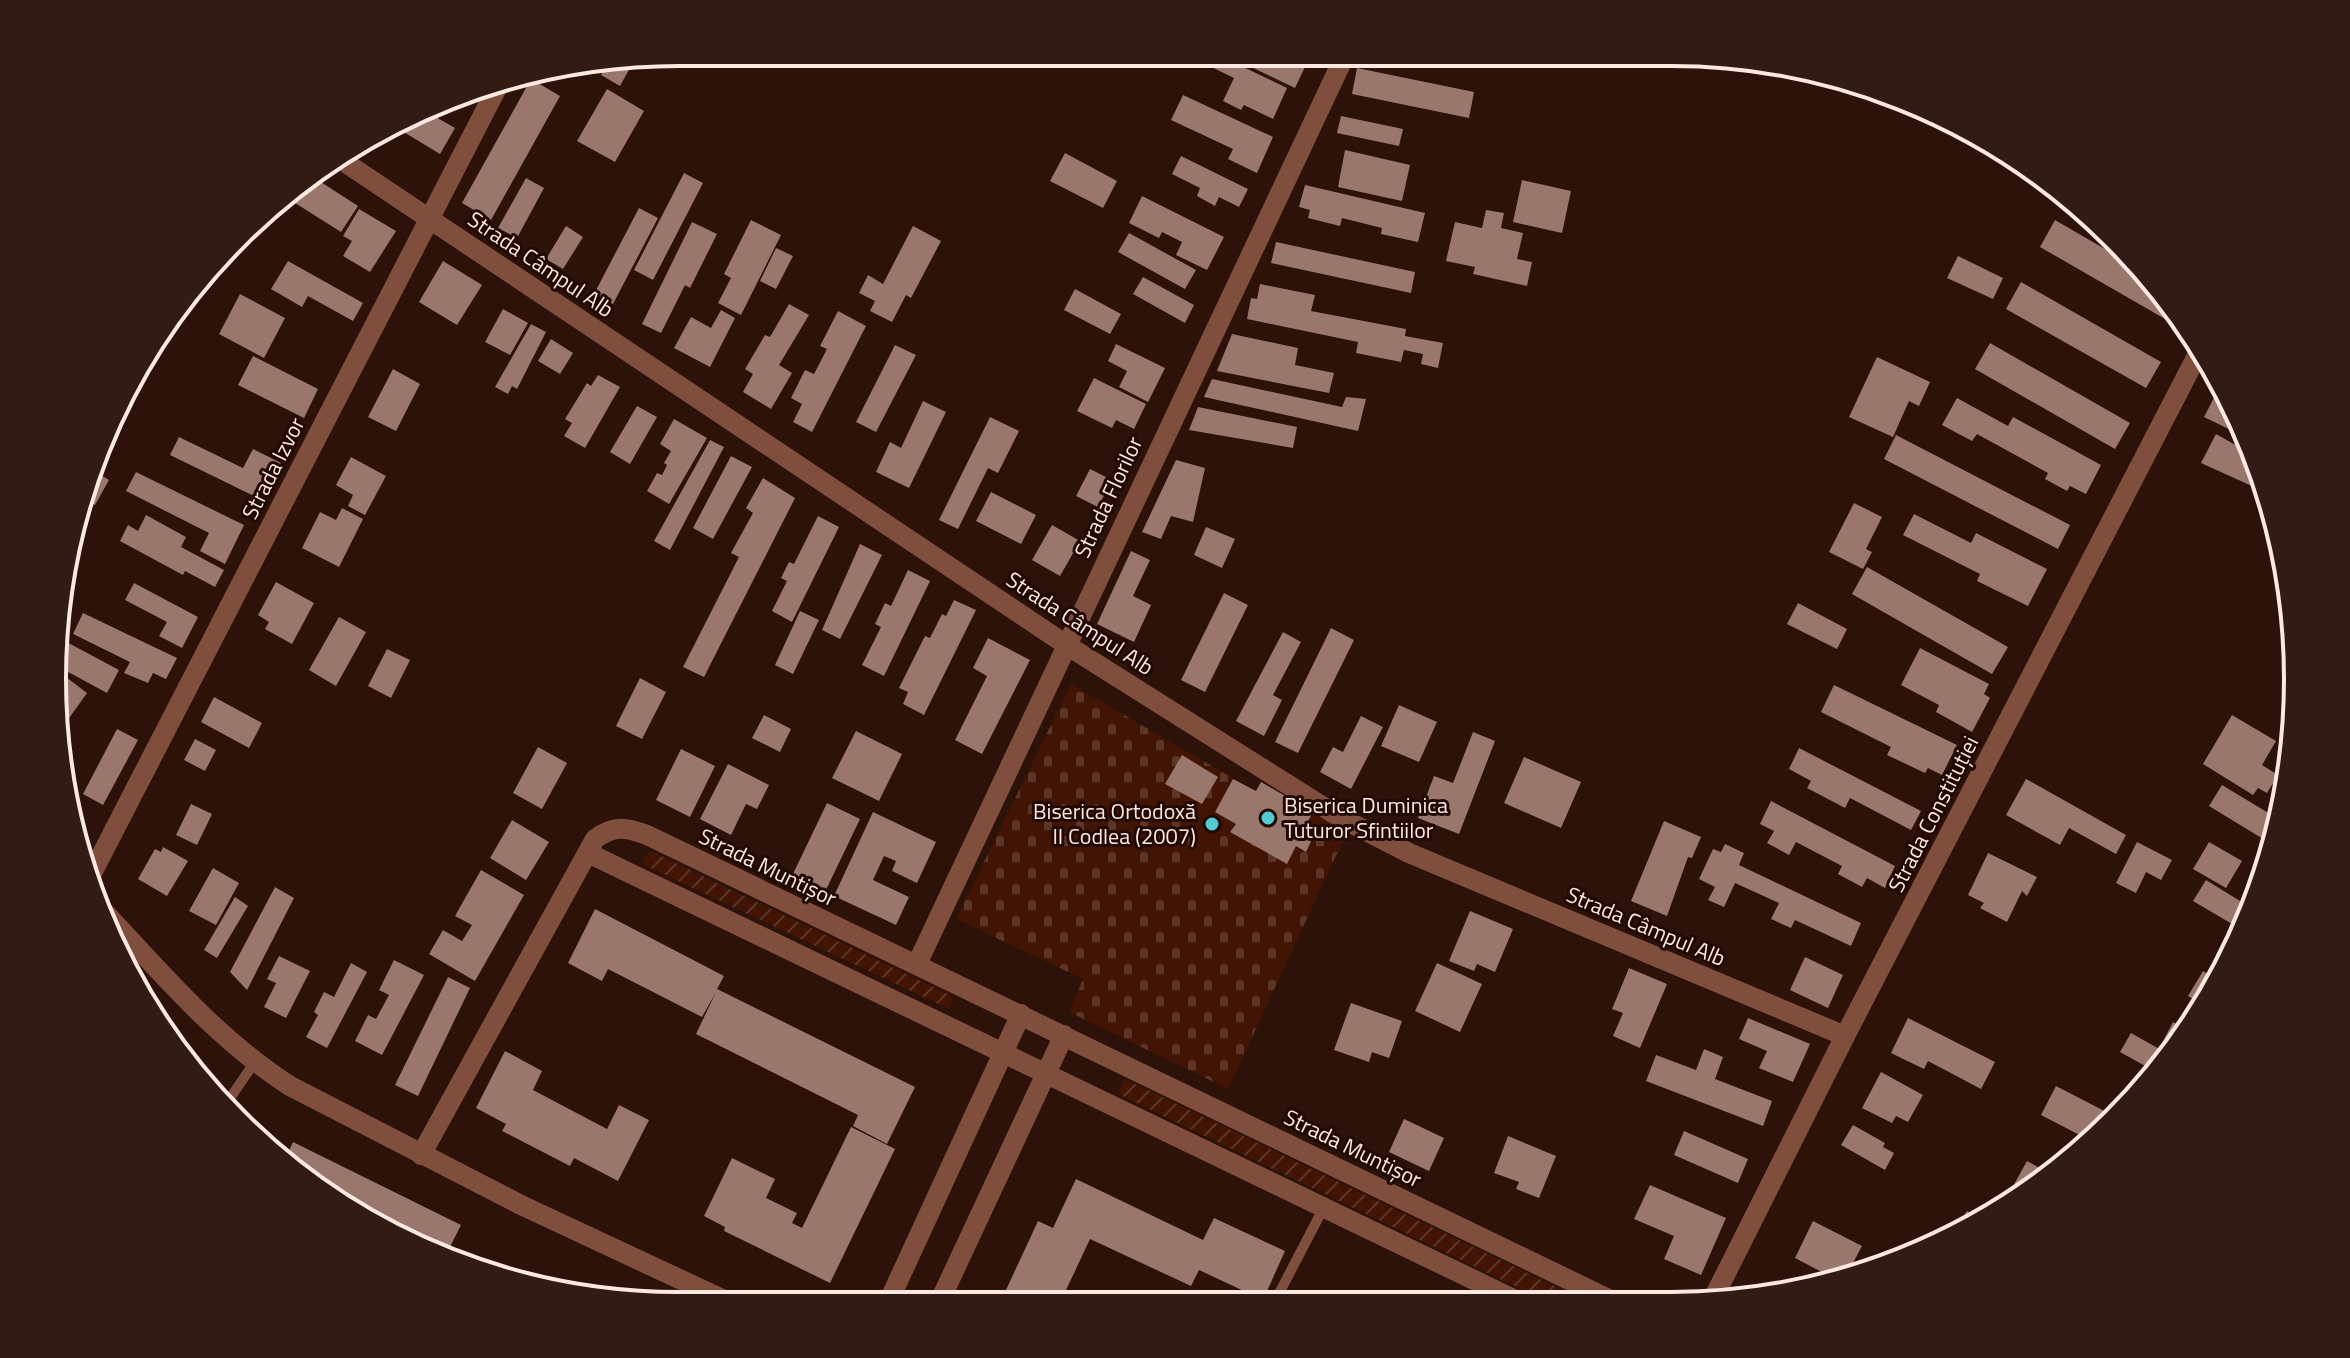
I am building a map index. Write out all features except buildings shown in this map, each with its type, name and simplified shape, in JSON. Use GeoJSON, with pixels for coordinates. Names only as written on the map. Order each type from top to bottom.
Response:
{"type":"FeatureCollection","features":[{"type":"Feature","properties":{"kind":"street","name":"Strada Florilor"},"geometry":{"type":"LineString","coordinates":[[917,964],[1065,644],[1340,66]]}},
{"type":"Feature","properties":{"kind":"street","name":"Strada Izvor"},"geometry":{"type":"LineString","coordinates":[[96,866],[493,96]]}},
{"type":"Feature","properties":{"kind":"street","name":"Strada Câmpul Alb"},"geometry":{"type":"LineString","coordinates":[[347,164],[1065,644],[1341,818],[1409,853],[1845,1036]]}},
{"type":"Feature","properties":{"kind":"street","name":"Strada Constituției"},"geometry":{"type":"LineString","coordinates":[[1717,1290],[1845,1036],[2195,361]]}},
{"type":"Feature","properties":{"kind":"street","name":"Strada Muntișor"},"geometry":{"type":"LineString","coordinates":[[421,1155],[595,839],[607,830],[622,827],[917,964],[1594,1292]]}},
{"type":"Feature","properties":{"kind":"street"},"geometry":{"type":"LineString","coordinates":[[588,853],[1499,1292]]}},
{"type":"Feature","properties":{"kind":"street"},"geometry":{"type":"LineString","coordinates":[[119,927],[214,1028],[254,1063],[290,1086],[421,1155],[706,1292]]}},
{"type":"Feature","properties":{"kind":"street"},"geometry":{"type":"LineString","coordinates":[[893,1292],[1021,1014]]}},
{"type":"Feature","properties":{"kind":"street"},"geometry":{"type":"LineString","coordinates":[[944,1292],[1064,1035]]}},
{"type":"Feature","properties":{"kind":"lane"},"geometry":{"type":"LineString","coordinates":[[231,1097],[254,1063]]}},
{"type":"Feature","properties":{"kind":"lane"},"geometry":{"type":"LineString","coordinates":[[1280,1292],[1324,1207]]}},
{"type":"Feature","properties":{"kind":"green space"},"geometry":{"type":"Polygon","coordinates":[[[1071,684],[1255,791],[1261,782],[1347,832],[1228,1089],[1069,1012],[1083,979],[956,919],[1071,684]]]}},
{"type":"Feature","properties":{"kind":"green space"},"geometry":{"type":"Polygon","coordinates":[[[651,851],[950,995],[953,1000],[949,1009],[644,865],[643,859],[651,851]]]}},
{"type":"Feature","properties":{"kind":"green space"},"geometry":{"type":"Polygon","coordinates":[[[1123,1080],[1127,1080],[1567,1292],[1527,1292],[1118,1094],[1123,1080]]]}},
{"type":"Feature","properties":{"kind":"place","name":"Biserica Duminica Tuturor Sfintiilor"},"geometry":{"type":"Point","coordinates":[1268,818]}},
{"type":"Feature","properties":{"kind":"place","name":"Biserica Ortodoxă II Codlea (2007)"},"geometry":{"type":"Point","coordinates":[1212,824]}}]}
